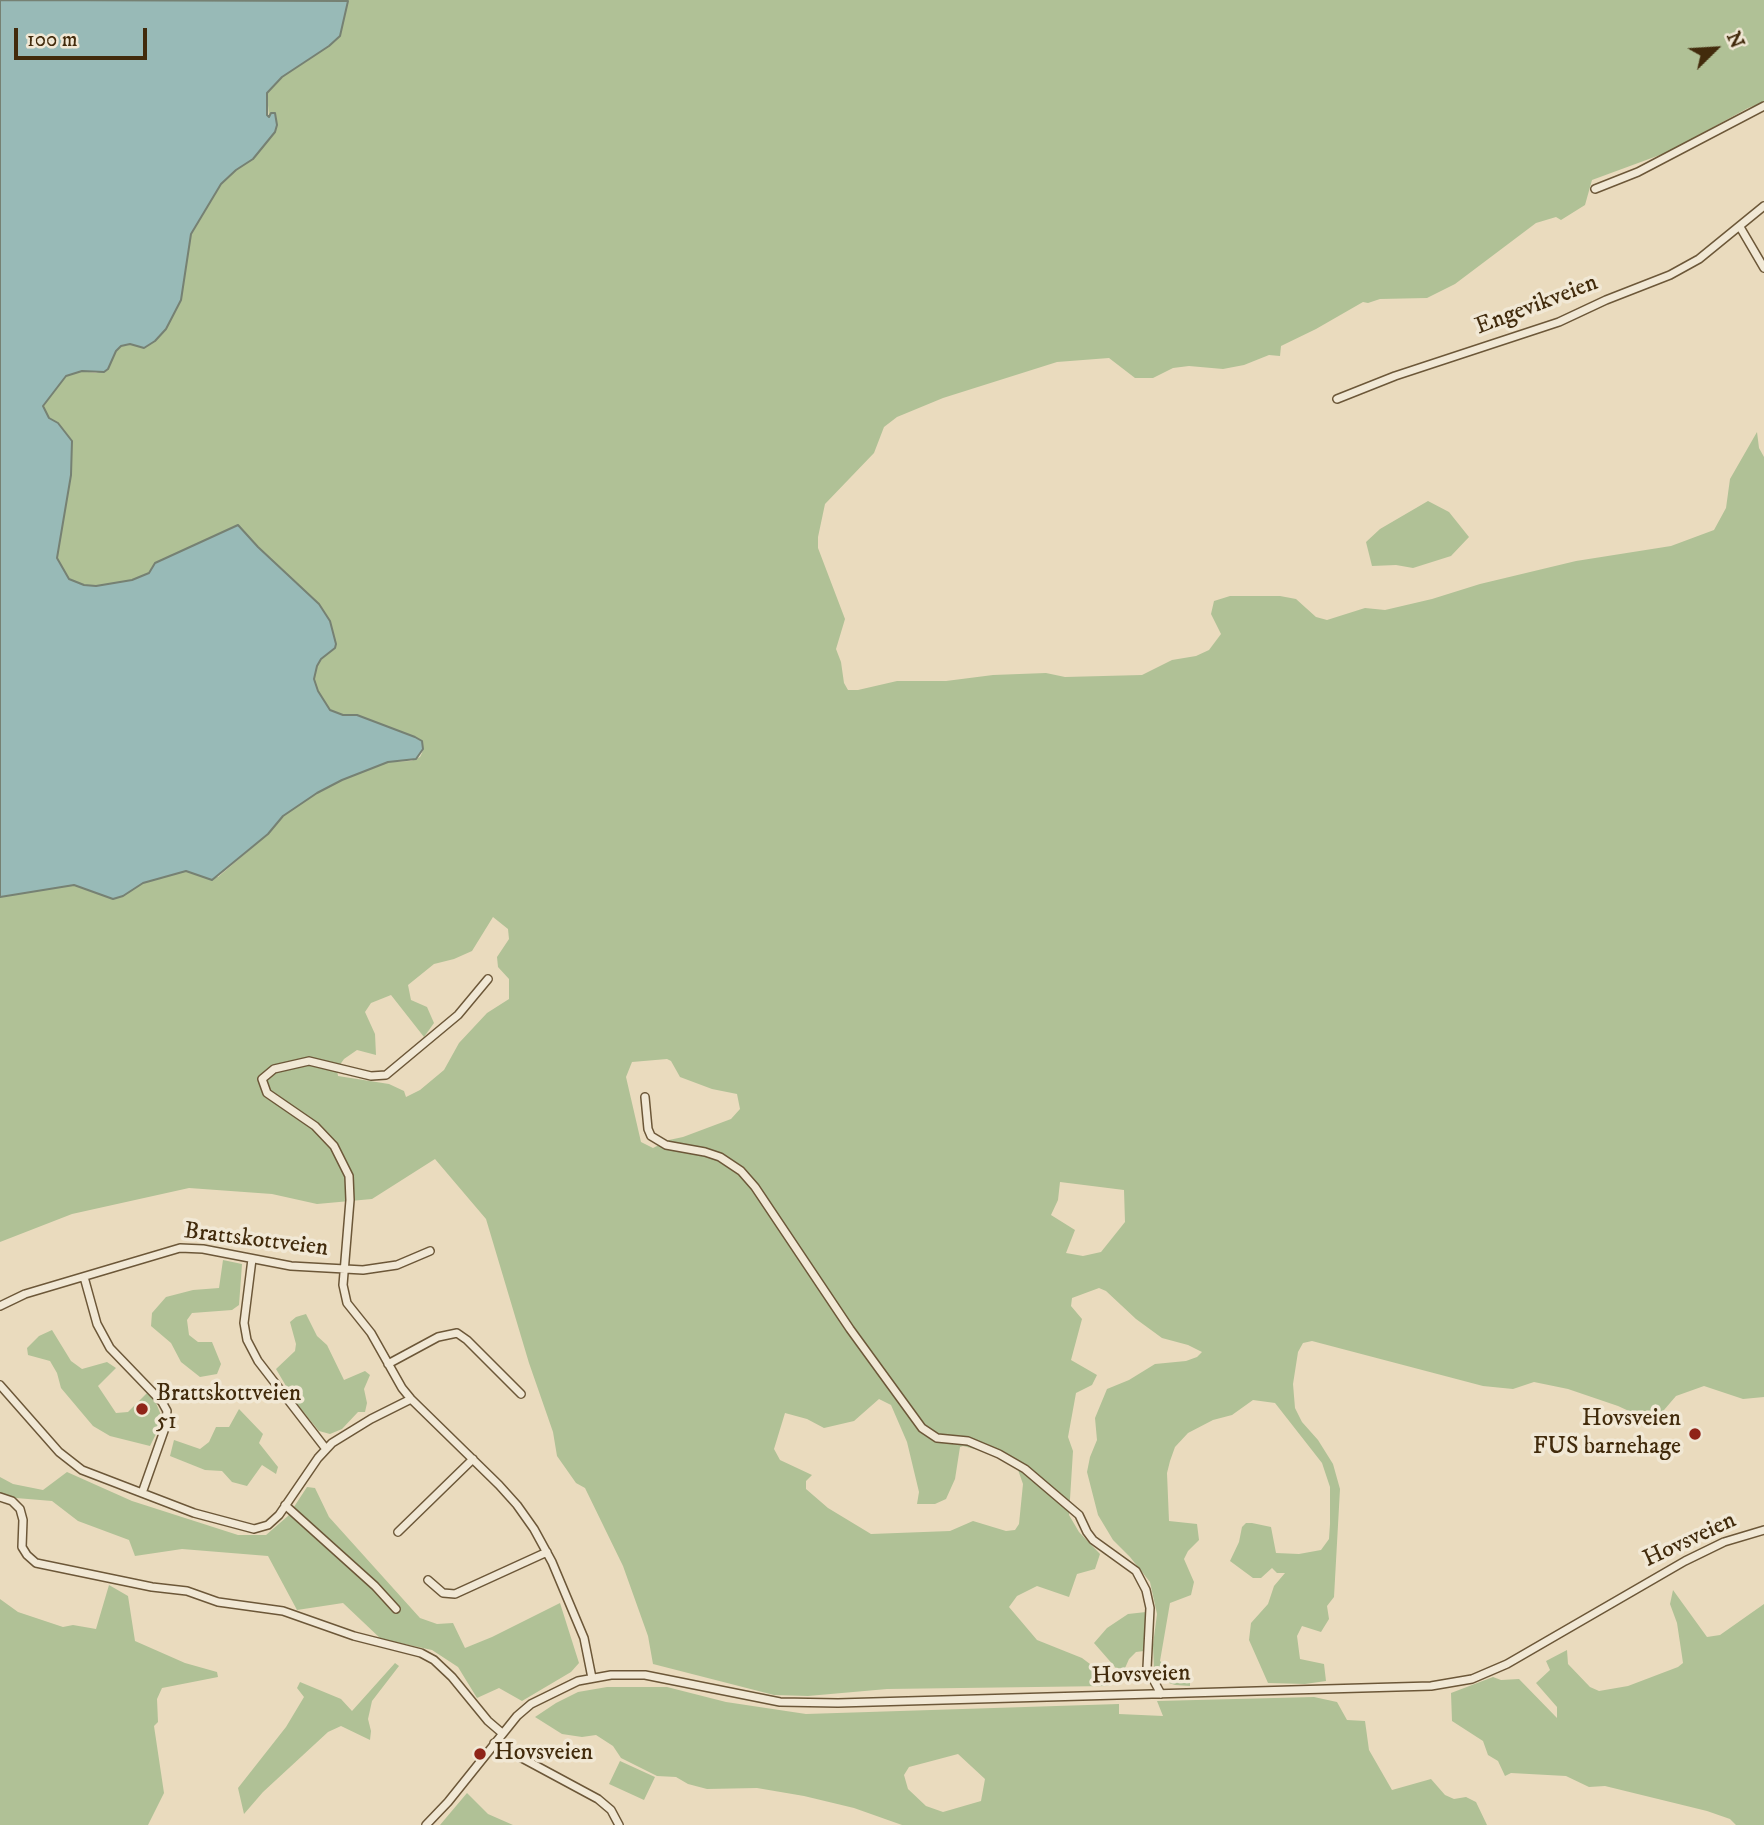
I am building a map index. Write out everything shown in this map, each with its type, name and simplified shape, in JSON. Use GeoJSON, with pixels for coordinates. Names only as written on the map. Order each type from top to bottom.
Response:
{"type":"FeatureCollection","features":[{"type":"Feature","properties":{"kind":"street"},"geometry":{"type":"LineString","coordinates":[[1595,189],[1638,172],[1764,106]]}},
{"type":"Feature","properties":{"kind":"street","name":"Engevikveien"},"geometry":{"type":"LineString","coordinates":[[1336,399],[1395,376],[1559,323],[1606,300],[1670,275],[1699,259],[1764,206]]}},
{"type":"Feature","properties":{"kind":"street"},"geometry":{"type":"LineString","coordinates":[[1740,227],[1764,268]]}},
{"type":"Feature","properties":{"kind":"street"},"geometry":{"type":"LineString","coordinates":[[488,979],[458,1015],[386,1075],[371,1076],[309,1061],[274,1069],[262,1079],[267,1093],[315,1126],[334,1146],[349,1176],[349,1219],[343,1285],[347,1303],[371,1333],[411,1399],[517,1505],[547,1552],[584,1638],[592,1678]]}},
{"type":"Feature","properties":{"kind":"street"},"geometry":{"type":"LineString","coordinates":[[645,1097],[651,1136],[666,1145],[720,1157],[741,1171],[922,1428],[937,1438],[968,1441],[1025,1469],[1079,1515],[1093,1540],[1136,1571],[1146,1590],[1150,1608],[1147,1668],[1161,1694]]}},
{"type":"Feature","properties":{"kind":"street","name":"Brattskottveien"},"geometry":{"type":"LineString","coordinates":[[0,1306],[25,1294],[180,1248],[203,1249],[291,1266],[344,1270],[388,1268],[430,1251]]}},
{"type":"Feature","properties":{"kind":"street"},"geometry":{"type":"LineString","coordinates":[[253,1259],[244,1323],[249,1346],[258,1362],[326,1449]]}},
{"type":"Feature","properties":{"kind":"street"},"geometry":{"type":"LineString","coordinates":[[84,1277],[97,1324],[110,1349],[162,1402],[167,1411],[165,1428],[142,1493]]}},
{"type":"Feature","properties":{"kind":"street"},"geometry":{"type":"LineString","coordinates":[[388,1364],[438,1337],[457,1333],[467,1339],[521,1394]]}},
{"type":"Feature","properties":{"kind":"street"},"geometry":{"type":"LineString","coordinates":[[0,1385],[69,1462],[90,1474],[246,1529],[259,1529],[268,1525],[326,1449],[371,1419],[411,1399]]}},
{"type":"Feature","properties":{"kind":"street"},"geometry":{"type":"LineString","coordinates":[[398,1532],[473,1459]]}},
{"type":"Feature","properties":{"kind":"street"},"geometry":{"type":"LineString","coordinates":[[0,1497],[12,1501],[20,1509],[23,1520],[22,1547],[36,1563],[152,1587],[187,1591],[218,1602],[289,1613],[354,1636],[421,1653],[434,1660],[452,1677],[488,1721],[502,1733]]}},
{"type":"Feature","properties":{"kind":"street"},"geometry":{"type":"LineString","coordinates":[[285,1505],[396,1609]]}},
{"type":"Feature","properties":{"kind":"street","name":"Hovsveien"},"geometry":{"type":"LineString","coordinates":[[426,1825],[448,1802],[502,1733],[531,1704],[564,1686],[592,1678],[626,1674],[663,1677],[780,1702],[838,1703],[1431,1686],[1472,1679],[1516,1660],[1655,1576],[1703,1552],[1764,1530]]}},
{"type":"Feature","properties":{"kind":"street"},"geometry":{"type":"LineString","coordinates":[[428,1580],[443,1593],[456,1594],[547,1552]]}},
{"type":"Feature","properties":{"kind":"street"},"geometry":{"type":"LineString","coordinates":[[494,1743],[598,1799],[611,1810],[619,1825]]}},
{"type":"Feature","properties":{"kind":"green space"},"geometry":{"type":"Polygon","coordinates":[[[347,0],[1764,0],[1764,102],[1668,152],[1592,180],[1585,205],[1561,220],[1556,217],[1536,223],[1455,284],[1427,298],[1363,302],[1281,346],[1280,356],[1269,355],[1244,365],[1223,369],[1189,366],[1173,368],[1153,378],[1135,378],[1109,358],[1057,362],[943,398],[897,417],[884,427],[874,453],[825,504],[818,548],[845,619],[836,649],[848,690],[897,681],[946,681],[993,675],[1142,675],[1172,660],[1196,656],[1209,650],[1221,634],[1211,614],[1214,601],[1230,596],[1280,596],[1296,599],[1316,617],[1327,620],[1365,608],[1385,610],[1432,599],[1480,584],[1576,561],[1671,546],[1714,530],[1726,508],[1730,479],[1757,432],[1759,448],[1764,457],[1764,1397],[1743,1399],[1704,1386],[1676,1396],[1652,1424],[1618,1406],[1568,1389],[1534,1382],[1513,1389],[1483,1386],[1312,1341],[1303,1343],[1298,1352],[1293,1384],[1295,1408],[1333,1464],[1340,1489],[1334,1597],[1327,1606],[1329,1619],[1321,1632],[1302,1626],[1297,1636],[1300,1659],[1324,1664],[1326,1681],[1305,1684],[1268,1683],[1249,1640],[1251,1623],[1268,1604],[1274,1586],[1285,1573],[1277,1573],[1272,1568],[1261,1578],[1253,1578],[1230,1561],[1239,1542],[1242,1527],[1246,1523],[1252,1523],[1271,1527],[1276,1553],[1299,1554],[1321,1550],[1329,1539],[1330,1524],[1330,1487],[1322,1463],[1275,1403],[1253,1400],[1232,1415],[1213,1420],[1188,1433],[1175,1447],[1170,1461],[1167,1473],[1169,1521],[1197,1524],[1199,1540],[1184,1559],[1194,1582],[1191,1595],[1170,1603],[1160,1661],[1172,1671],[1187,1674],[1190,1679],[1190,1686],[1175,1685],[1166,1682],[1154,1670],[1153,1645],[1157,1614],[1150,1582],[1113,1540],[1098,1515],[1087,1472],[1097,1440],[1095,1418],[1107,1389],[1129,1380],[1155,1364],[1186,1361],[1202,1352],[1162,1338],[1099,1288],[1072,1298],[1071,1306],[1082,1319],[1071,1360],[1097,1375],[1092,1385],[1076,1393],[1068,1437],[1073,1451],[1069,1515],[1079,1532],[1100,1554],[1095,1569],[1077,1574],[1069,1597],[1037,1586],[1017,1596],[1009,1607],[1037,1640],[1082,1658],[1102,1673],[1109,1686],[887,1689],[808,1696],[774,1695],[653,1664],[648,1636],[623,1566],[585,1488],[576,1483],[557,1456],[553,1432],[529,1363],[486,1219],[435,1159],[372,1199],[317,1204],[272,1194],[189,1188],[72,1214],[0,1242],[0,897],[74,885],[113,899],[143,883],[186,871],[206,878],[218,877],[268,834],[283,816],[317,793],[388,762],[411,761],[422,753],[423,749],[415,737],[357,715],[343,715],[330,710],[314,679],[321,659],[335,648],[319,604],[238,525],[152,567],[149,573],[132,580],[96,586],[84,585],[69,580],[57,558],[71,475],[58,423],[49,418],[43,406],[66,376],[82,371],[96,373],[108,369],[121,346],[155,341],[166,329],[181,300],[191,234],[221,184],[253,159],[269,117],[267,93],[282,77],[340,36],[347,0]],[[493,917],[472,951],[434,964],[408,985],[411,1000],[427,1007],[434,1023],[424,1037],[391,995],[371,1003],[365,1012],[375,1034],[376,1055],[357,1050],[344,1059],[337,1069],[338,1076],[389,1084],[404,1091],[406,1097],[420,1090],[444,1070],[459,1043],[487,1013],[509,999],[509,979],[498,967],[497,957],[509,939],[508,929],[493,917]],[[667,1059],[632,1062],[626,1077],[641,1142],[653,1148],[731,1119],[740,1109],[737,1094],[712,1089],[680,1077],[667,1059]],[[1060,1182],[1058,1200],[1051,1215],[1075,1230],[1066,1253],[1083,1256],[1101,1252],[1125,1222],[1124,1190],[1060,1182]],[[879,1399],[854,1421],[824,1428],[807,1419],[785,1413],[774,1449],[780,1460],[812,1475],[806,1481],[806,1489],[828,1508],[871,1534],[950,1531],[973,1521],[1006,1531],[1015,1530],[1019,1524],[1023,1484],[1017,1467],[990,1453],[960,1447],[955,1479],[946,1499],[935,1504],[917,1504],[919,1492],[907,1442],[891,1405],[879,1399]]]}},
{"type":"Feature","properties":{"kind":"green space"},"geometry":{"type":"Polygon","coordinates":[[[1428,501],[1449,512],[1469,537],[1451,556],[1413,568],[1396,565],[1372,566],[1366,542],[1380,529],[1428,501]]]}},
{"type":"Feature","properties":{"kind":"green space"},"geometry":{"type":"Polygon","coordinates":[[[223,1260],[242,1264],[239,1305],[232,1310],[192,1313],[187,1320],[189,1335],[198,1342],[212,1342],[221,1364],[217,1374],[200,1377],[181,1362],[171,1343],[151,1326],[152,1313],[166,1297],[193,1290],[219,1288],[223,1260]]]}},
{"type":"Feature","properties":{"kind":"green space"},"geometry":{"type":"Polygon","coordinates":[[[306,1314],[317,1336],[327,1345],[344,1380],[365,1371],[370,1375],[364,1389],[367,1403],[365,1412],[358,1412],[342,1429],[330,1434],[319,1431],[296,1403],[276,1369],[295,1351],[296,1344],[290,1322],[306,1314]]]}},
{"type":"Feature","properties":{"kind":"green space"},"geometry":{"type":"Polygon","coordinates":[[[52,1330],[71,1361],[82,1369],[107,1362],[116,1368],[98,1386],[116,1413],[128,1412],[147,1393],[156,1403],[163,1420],[150,1446],[110,1436],[93,1426],[61,1388],[50,1361],[28,1355],[27,1348],[39,1336],[52,1330]]]}},
{"type":"Feature","properties":{"kind":"green space"},"geometry":{"type":"Polygon","coordinates":[[[239,1409],[263,1434],[259,1443],[278,1467],[276,1474],[262,1465],[247,1486],[232,1482],[222,1471],[205,1470],[170,1456],[174,1440],[200,1449],[209,1442],[216,1427],[229,1427],[239,1409]]]}},
{"type":"Feature","properties":{"kind":"green space"},"geometry":{"type":"Polygon","coordinates":[[[67,1472],[132,1501],[238,1535],[266,1535],[288,1516],[307,1487],[315,1488],[329,1517],[420,1618],[437,1624],[453,1623],[465,1648],[560,1603],[579,1663],[571,1672],[522,1701],[499,1688],[477,1698],[458,1667],[432,1650],[381,1639],[343,1603],[297,1610],[268,1556],[182,1549],[135,1556],[129,1540],[78,1521],[52,1501],[16,1498],[0,1493],[0,1477],[13,1484],[43,1490],[67,1472]]]}},
{"type":"Feature","properties":{"kind":"green space"},"geometry":{"type":"Polygon","coordinates":[[[109,1585],[128,1596],[135,1641],[185,1663],[217,1672],[218,1677],[162,1688],[157,1699],[158,1722],[154,1726],[164,1793],[148,1825],[0,1825],[0,1599],[18,1612],[63,1627],[73,1625],[96,1629],[109,1585]]]}},
{"type":"Feature","properties":{"kind":"green space"},"geometry":{"type":"Polygon","coordinates":[[[1673,1590],[1707,1637],[1720,1635],[1764,1604],[1764,1825],[1736,1825],[1730,1819],[1707,1811],[1605,1786],[1589,1787],[1566,1776],[1511,1773],[1505,1776],[1498,1761],[1488,1755],[1483,1741],[1452,1721],[1451,1693],[1493,1677],[1501,1680],[1519,1679],[1557,1718],[1557,1707],[1536,1683],[1550,1670],[1546,1661],[1567,1650],[1568,1664],[1590,1687],[1599,1691],[1628,1686],[1678,1667],[1683,1663],[1677,1623],[1670,1604],[1673,1590]]]}},
{"type":"Feature","properties":{"kind":"green space"},"geometry":{"type":"Polygon","coordinates":[[[1146,1612],[1148,1626],[1144,1651],[1136,1652],[1129,1659],[1122,1675],[1094,1643],[1107,1628],[1128,1614],[1146,1612]]]}},
{"type":"Feature","properties":{"kind":"green space"},"geometry":{"type":"Polygon","coordinates":[[[395,1663],[399,1666],[372,1701],[368,1719],[370,1740],[341,1726],[328,1732],[263,1792],[244,1814],[238,1788],[286,1727],[304,1697],[297,1688],[300,1682],[341,1699],[352,1711],[395,1663]]]}},
{"type":"Feature","properties":{"kind":"green space"},"geometry":{"type":"Polygon","coordinates":[[[607,1687],[667,1687],[726,1702],[806,1714],[1119,1704],[1119,1714],[1163,1716],[1157,1701],[1314,1697],[1337,1702],[1347,1720],[1365,1721],[1369,1750],[1392,1790],[1431,1779],[1445,1795],[1454,1799],[1466,1797],[1476,1802],[1487,1825],[902,1825],[854,1808],[804,1796],[757,1788],[707,1789],[688,1784],[676,1777],[657,1776],[621,1758],[613,1746],[596,1735],[582,1737],[562,1734],[535,1717],[578,1692],[607,1687]],[[958,1754],[909,1767],[904,1775],[908,1789],[926,1806],[943,1812],[981,1801],[985,1779],[958,1754]]]}},
{"type":"Feature","properties":{"kind":"green space"},"geometry":{"type":"Polygon","coordinates":[[[620,1761],[655,1777],[644,1800],[609,1784],[620,1761]]]}},
{"type":"Feature","properties":{"kind":"green space"},"geometry":{"type":"Polygon","coordinates":[[[467,1793],[488,1814],[513,1825],[440,1825],[467,1793]]]}},
{"type":"Feature","properties":{"kind":"water"},"geometry":{"type":"Polygon","coordinates":[[[0,0],[348,1],[340,36],[282,77],[267,93],[267,115],[269,117],[271,113],[275,113],[275,132],[253,159],[221,184],[191,234],[181,300],[166,329],[144,348],[130,344],[121,346],[104,372],[82,371],[66,376],[43,406],[49,418],[58,423],[72,441],[71,475],[57,558],[69,579],[84,585],[96,586],[132,580],[149,573],[155,563],[238,525],[319,604],[330,621],[335,648],[321,659],[314,679],[330,710],[343,715],[357,715],[415,737],[422,741],[423,749],[416,759],[388,762],[317,793],[283,816],[268,834],[212,880],[186,871],[143,883],[113,899],[74,885],[0,897],[0,0]]]}},
{"type":"Feature","properties":{"kind":"place","name":"Brattskottveien 51"},"geometry":{"type":"Point","coordinates":[142,1409]}},
{"type":"Feature","properties":{"kind":"place","name":"Hovsveien FUS barnehage"},"geometry":{"type":"Point","coordinates":[1695,1434]}},
{"type":"Feature","properties":{"kind":"place","name":"Hovsveien"},"geometry":{"type":"Point","coordinates":[480,1754]}}]}
